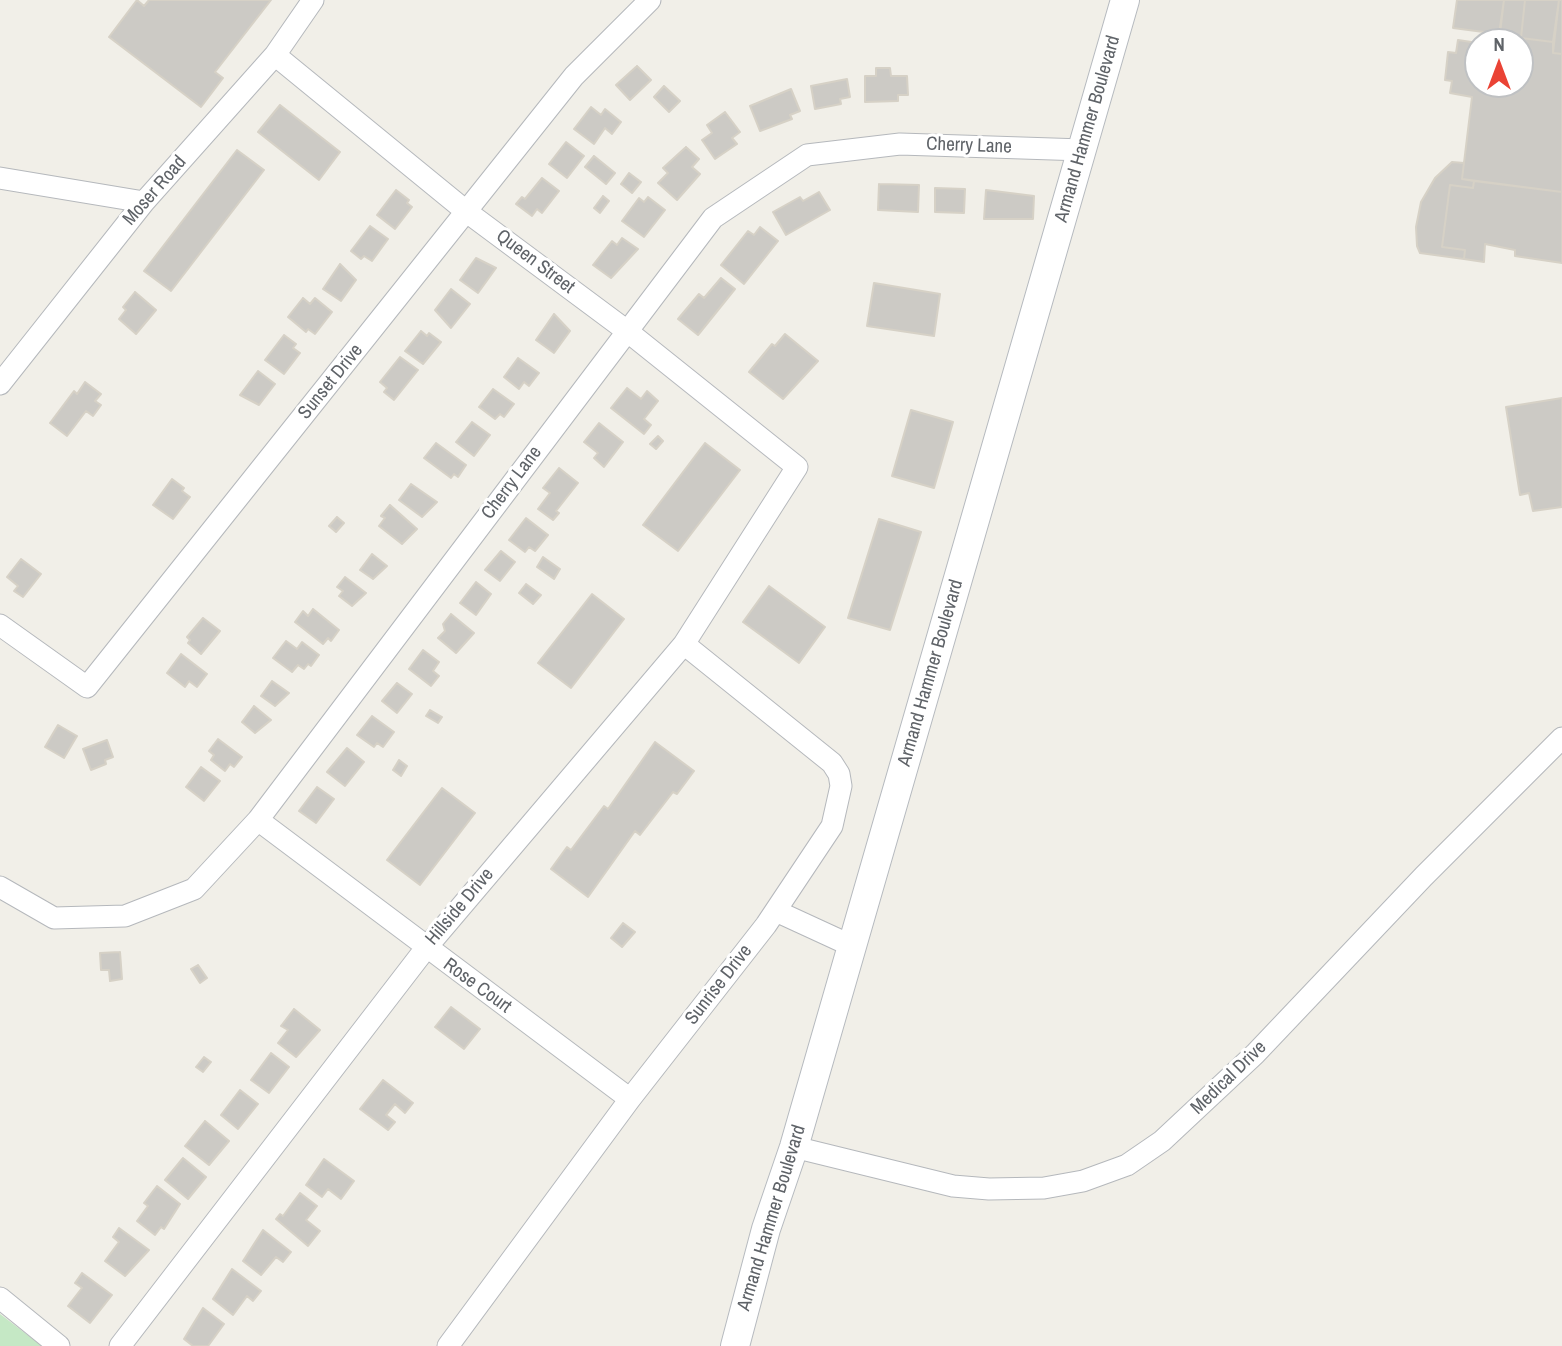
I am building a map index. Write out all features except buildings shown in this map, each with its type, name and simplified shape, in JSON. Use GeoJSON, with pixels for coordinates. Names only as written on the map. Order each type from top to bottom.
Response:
{"type":"FeatureCollection","features":[{"type":"Feature","properties":{"kind":"street","name":"Moser Road"},"geometry":{"type":"LineString","coordinates":[[0,384],[144,202],[275,55],[313,0]]}},
{"type":"Feature","properties":{"kind":"street","name":"Sunset Drive"},"geometry":{"type":"LineString","coordinates":[[0,625],[87,687],[574,76],[650,0]]}},
{"type":"Feature","properties":{"kind":"street","name":"Armand Hammer Boulevard"},"geometry":{"type":"LineString","coordinates":[[736,1346],[766,1230],[794,1147],[1125,0]]}},
{"type":"Feature","properties":{"kind":"street","name":"Queen Street"},"geometry":{"type":"LineString","coordinates":[[275,55],[467,212],[627,331],[797,467]]}},
{"type":"Feature","properties":{"kind":"street","name":"Cherry Lane"},"geometry":{"type":"LineString","coordinates":[[0,887],[54,918],[125,916],[194,889],[258,820],[713,218],[807,155],[900,144],[1083,150]]}},
{"type":"Feature","properties":{"kind":"street"},"geometry":{"type":"LineString","coordinates":[[0,178],[144,202]]}},
{"type":"Feature","properties":{"kind":"street","name":"Hillside Drive"},"geometry":{"type":"LineString","coordinates":[[120,1346],[426,948],[684,644],[797,467]]}},
{"type":"Feature","properties":{"kind":"street","name":"Sunrise Drive"},"geometry":{"type":"LineString","coordinates":[[448,1346],[630,1099],[776,911],[832,826],[840,798],[839,774],[832,763],[684,644]]}},
{"type":"Feature","properties":{"kind":"street","name":"Medical Drive"},"geometry":{"type":"LineString","coordinates":[[794,1147],[953,1186],[989,1189],[1083,1181],[1126,1165],[1163,1141],[1255,1054],[1424,876],[1562,738]]}},
{"type":"Feature","properties":{"kind":"street","name":"Rose Court"},"geometry":{"type":"LineString","coordinates":[[258,820],[630,1099]]}},
{"type":"Feature","properties":{"kind":"street"},"geometry":{"type":"LineString","coordinates":[[776,911],[852,946]]}},
{"type":"Feature","properties":{"kind":"street"},"geometry":{"type":"LineString","coordinates":[[0,1298],[59,1346]]}},
{"type":"Feature","properties":{"kind":"green space"},"geometry":{"type":"Polygon","coordinates":[[[0,1314],[42,1346],[0,1346],[0,1314]]]}}]}
